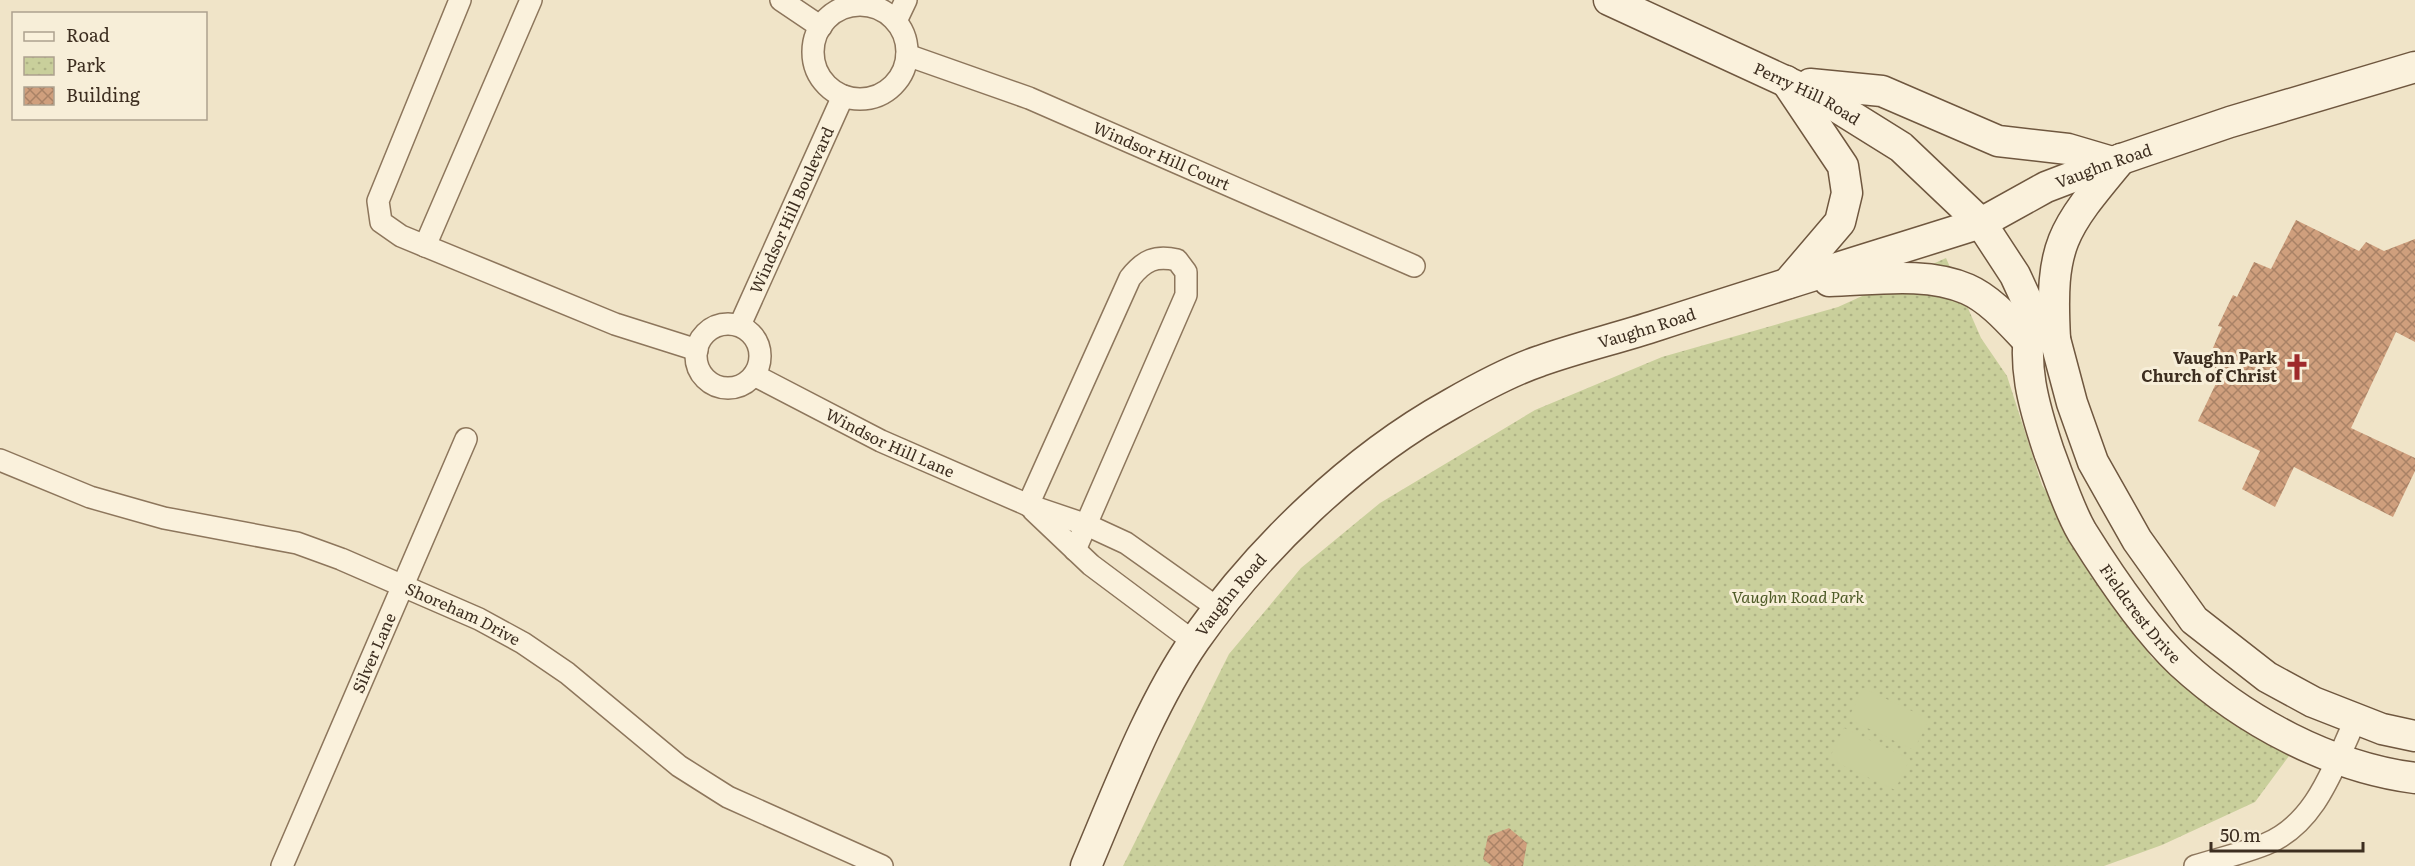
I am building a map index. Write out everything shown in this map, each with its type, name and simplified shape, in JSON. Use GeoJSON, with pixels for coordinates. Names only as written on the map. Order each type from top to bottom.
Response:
{"type":"FeatureCollection","features":[{"type":"Feature","properties":{"kind":"main road","name":"Perry Hill Road"},"geometry":{"type":"LineString","coordinates":[[1609,0],[1846,110],[1901,147],[1981,223]]}},
{"type":"Feature","properties":{"kind":"main road","name":"Vaughn Road"},"geometry":{"type":"LineString","coordinates":[[1086,866],[1134,756],[1194,642],[1219,609],[1258,561],[1300,518],[1348,475],[1408,430],[1450,404],[1539,361],[1981,223],[2046,187],[2116,161],[2230,122],[2415,67]]}},
{"type":"Feature","properties":{"kind":"main road"},"geometry":{"type":"LineString","coordinates":[[1786,81],[1882,91],[1998,141],[2068,149],[2116,161],[2077,211],[2059,245],[2038,331],[1999,311],[1967,289],[1929,279],[1790,282]]}},
{"type":"Feature","properties":{"kind":"main road"},"geometry":{"type":"LineString","coordinates":[[1786,81],[1844,166],[1847,193],[1840,222],[1790,282]]}},
{"type":"Feature","properties":{"kind":"main road","name":"Fieldcrest Drive"},"geometry":{"type":"LineString","coordinates":[[1981,223],[2015,275],[2072,403],[2093,462],[2137,540],[2194,620],[2267,677],[2313,702],[2356,719],[2415,736]]}},
{"type":"Feature","properties":{"kind":"main road","name":"Fieldcrest Drive"},"geometry":{"type":"LineString","coordinates":[[2038,331],[2031,393],[2060,481],[2081,531],[2139,613],[2179,661],[2209,686],[2258,720],[2337,759],[2374,771],[2415,778]]}},
{"type":"Feature","properties":{"kind":"main road"},"geometry":{"type":"LineString","coordinates":[[2060,481],[2093,462]]}},
{"type":"Feature","properties":{"kind":"main road"},"geometry":{"type":"LineString","coordinates":[[2139,613],[2171,590]]}},
{"type":"Feature","properties":{"kind":"street"},"geometry":{"type":"LineString","coordinates":[[460,0],[378,201],[381,222],[401,236],[604,320],[697,350]]}},
{"type":"Feature","properties":{"kind":"street"},"geometry":{"type":"LineString","coordinates":[[426,246],[531,0]]}},
{"type":"Feature","properties":{"kind":"street"},"geometry":{"type":"LineString","coordinates":[[781,0],[821,27]]}},
{"type":"Feature","properties":{"kind":"street"},"geometry":{"type":"LineString","coordinates":[[896,21],[906,0]]}},
{"type":"Feature","properties":{"kind":"street"},"geometry":{"type":"LineString","coordinates":[[859,2],[883,10],[896,21],[904,35],[907,55],[903,71],[890,89],[875,97],[859,99],[843,96],[824,83],[816,69],[813,53],[816,36],[821,27],[838,10],[859,2]]}},
{"type":"Feature","properties":{"kind":"street","name":"Windsor Hill Court"},"geometry":{"type":"LineString","coordinates":[[907,55],[1029,98],[1414,266]]}},
{"type":"Feature","properties":{"kind":"street","name":"Windsor Hill Boulevard"},"geometry":{"type":"LineString","coordinates":[[740,326],[843,96]]}},
{"type":"Feature","properties":{"kind":"street"},"geometry":{"type":"LineString","coordinates":[[1029,505],[1130,278],[1141,263],[1161,256],[1177,260],[1186,272],[1186,295],[1075,550]]}},
{"type":"Feature","properties":{"kind":"street"},"geometry":{"type":"LineString","coordinates":[[718,325],[740,326],[752,333],[758,342],[761,353],[754,375],[740,386],[718,387],[707,381],[700,372],[697,350],[701,339],[709,330],[718,325]]}},
{"type":"Feature","properties":{"kind":"street","name":"Windsor Hill Lane"},"geometry":{"type":"LineString","coordinates":[[754,375],[881,441],[1029,505],[1087,525],[1126,543],[1219,609]]}},
{"type":"Feature","properties":{"kind":"street","name":"Silver Lane"},"geometry":{"type":"LineString","coordinates":[[282,866],[466,439]]}},
{"type":"Feature","properties":{"kind":"street","name":"Shoreham Drive"},"geometry":{"type":"LineString","coordinates":[[0,460],[90,497],[164,518],[297,543],[479,619],[523,643],[567,673],[680,766],[728,797],[882,866]]}},
{"type":"Feature","properties":{"kind":"street","name":"Windsor Hill Lane"},"geometry":{"type":"LineString","coordinates":[[1029,505],[1091,565],[1194,642]]}},
{"type":"Feature","properties":{"kind":"street"},"geometry":{"type":"LineString","coordinates":[[2195,866],[2266,844],[2283,835],[2314,804],[2356,719]]}},
{"type":"Feature","properties":{"kind":"green space","name":"Vaughn Road Park"},"geometry":{"type":"Polygon","coordinates":[[[1946,258],[1981,338],[2007,376],[2042,485],[2152,658],[2289,756],[2255,802],[2162,845],[2104,866],[1123,866],[1229,654],[1301,568],[1380,503],[1535,410],[1662,357],[1838,307],[1946,258]]]}},
{"type":"Feature","properties":{"kind":"green space"},"geometry":{"type":"Polygon","coordinates":[[[1863,688],[1929,719],[1914,750],[1848,719],[1863,688]]]}},
{"type":"Feature","properties":{"kind":"green space"},"geometry":{"type":"Polygon","coordinates":[[[1844,728],[1910,759],[1895,790],[1829,759],[1844,728]]]}},
{"type":"Feature","properties":{"kind":"building","name":"Vaughn Park Church of Christ"},"geometry":{"type":"Polygon","coordinates":[[[2296,220],[2359,251],[2366,242],[2384,251],[2415,239],[2415,342],[2396,332],[2351,428],[2415,458],[2415,471],[2393,517],[2294,467],[2275,507],[2242,489],[2260,451],[2198,421],[2222,371],[2206,364],[2222,327],[2218,326],[2233,295],[2237,297],[2254,262],[2271,269],[2296,220]]]}},
{"type":"Feature","properties":{"kind":"building"},"geometry":{"type":"Polygon","coordinates":[[[1509,828],[1527,843],[1523,866],[1492,866],[1483,859],[1488,836],[1509,828]]]}},
{"type":"Feature","properties":{"kind":"place","name":"Vaughn Park Church of Christ"},"geometry":{"type":"Point","coordinates":[2297,367]}}]}
